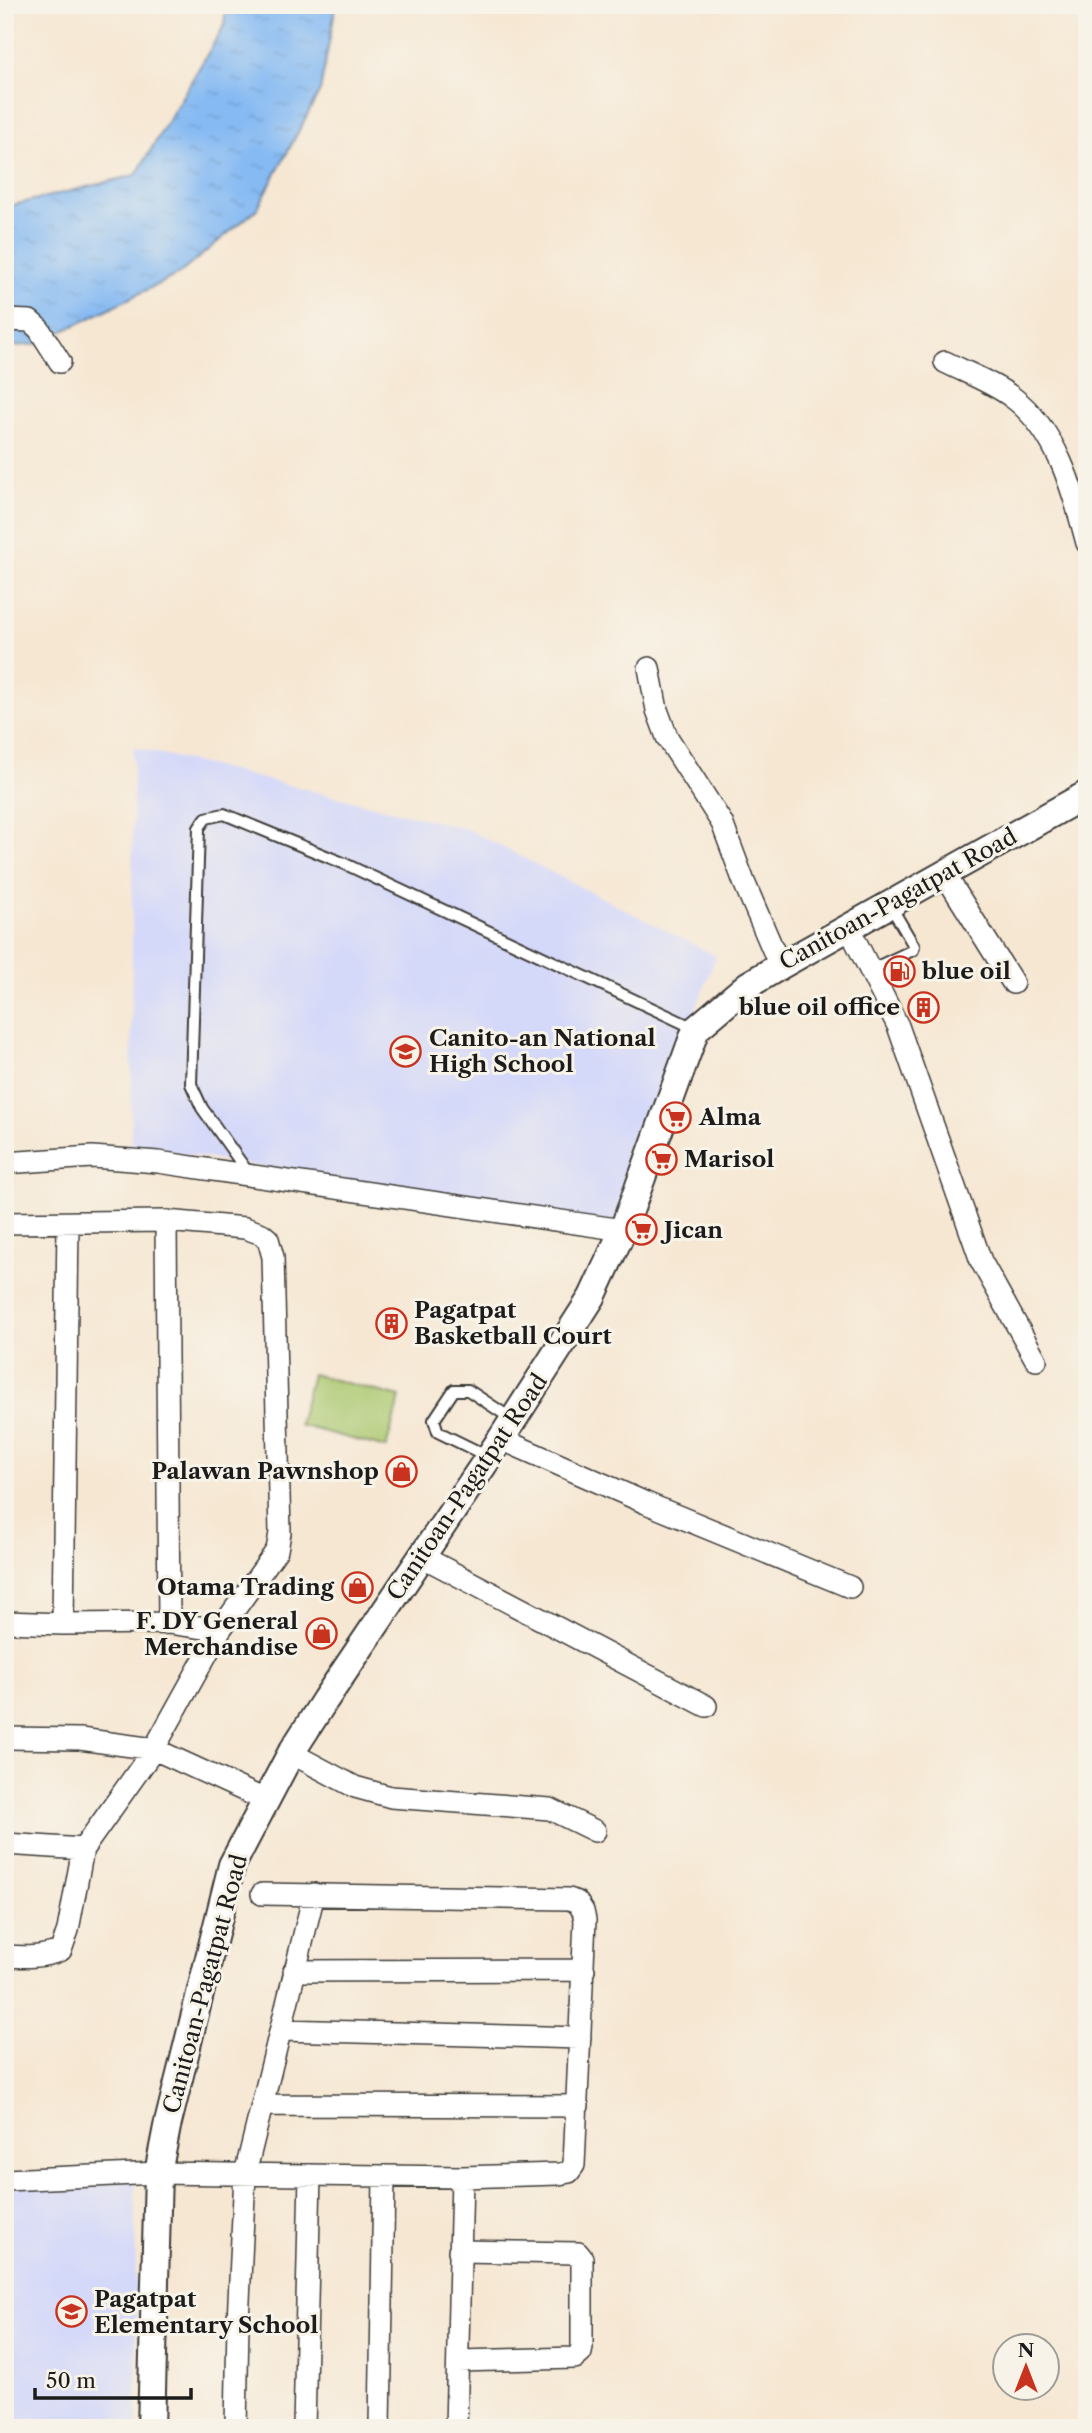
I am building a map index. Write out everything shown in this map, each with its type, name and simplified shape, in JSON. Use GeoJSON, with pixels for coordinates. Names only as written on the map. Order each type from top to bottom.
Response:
{"type":"FeatureCollection","features":[{"type":"Feature","properties":{"kind":"street"},"geometry":{"type":"LineString","coordinates":[[5,320],[30,321],[39,329],[60,362]]}},
{"type":"Feature","properties":{"kind":"street"},"geometry":{"type":"LineString","coordinates":[[945,362],[1013,398],[1043,429],[1067,475],[1087,543]]}},
{"type":"Feature","properties":{"kind":"street"},"geometry":{"type":"LineString","coordinates":[[649,668],[657,710],[667,737],[722,822],[780,966]]}},
{"type":"Feature","properties":{"kind":"street","name":"Canitoan-Pagatpat Road"},"geometry":{"type":"LineString","coordinates":[[150,2428],[158,2173],[170,2113],[232,1865],[291,1753],[592,1297],[623,1230],[696,1029],[732,997],[780,966],[1087,794]]}},
{"type":"Feature","properties":{"kind":"street"},"geometry":{"type":"LineString","coordinates":[[944,873],[1013,983]]}},
{"type":"Feature","properties":{"kind":"street"},"geometry":{"type":"LineString","coordinates":[[849,928],[898,1026],[981,1261],[1036,1360]]}},
{"type":"Feature","properties":{"kind":"street"},"geometry":{"type":"LineString","coordinates":[[5,1163],[92,1157],[158,1162],[623,1230]]}},
{"type":"Feature","properties":{"kind":"street"},"geometry":{"type":"LineString","coordinates":[[166,1221],[169,1623]]}},
{"type":"Feature","properties":{"kind":"street"},"geometry":{"type":"LineString","coordinates":[[5,1223],[166,1221],[245,1228],[262,1234],[270,1244],[272,1257],[280,1541],[277,1550],[220,1630],[155,1749],[83,1849],[68,1930],[61,1950],[25,1957],[5,1956]]}},
{"type":"Feature","properties":{"kind":"street"},"geometry":{"type":"LineString","coordinates":[[63,1624],[68,1223]]}},
{"type":"Feature","properties":{"kind":"street"},"geometry":{"type":"LineString","coordinates":[[501,1438],[646,1503],[850,1587]]}},
{"type":"Feature","properties":{"kind":"street"},"geometry":{"type":"LineString","coordinates":[[421,1556],[706,1706]]}},
{"type":"Feature","properties":{"kind":"street"},"geometry":{"type":"LineString","coordinates":[[5,1622],[169,1623],[220,1630]]}},
{"type":"Feature","properties":{"kind":"street"},"geometry":{"type":"LineString","coordinates":[[5,1738],[80,1739],[155,1749],[265,1800]]}},
{"type":"Feature","properties":{"kind":"street"},"geometry":{"type":"LineString","coordinates":[[291,1753],[355,1787],[379,1794],[455,1803],[550,1809],[596,1831]]}},
{"type":"Feature","properties":{"kind":"street"},"geometry":{"type":"LineString","coordinates":[[5,1844],[83,1849]]}},
{"type":"Feature","properties":{"kind":"street"},"geometry":{"type":"LineString","coordinates":[[5,2180],[158,2173],[462,2178],[569,2172],[574,2165],[584,1970],[585,1920],[583,1910],[576,1902],[569,1899],[262,1894]]}},
{"type":"Feature","properties":{"kind":"street"},"geometry":{"type":"LineString","coordinates":[[236,2428],[245,2174],[314,1894]]}},
{"type":"Feature","properties":{"kind":"street"},"geometry":{"type":"LineString","coordinates":[[294,1971],[584,1970]]}},
{"type":"Feature","properties":{"kind":"street"},"geometry":{"type":"LineString","coordinates":[[281,2030],[580,2038]]}},
{"type":"Feature","properties":{"kind":"street"},"geometry":{"type":"LineString","coordinates":[[264,2105],[578,2106]]}},
{"type":"Feature","properties":{"kind":"street"},"geometry":{"type":"LineString","coordinates":[[304,2428],[310,2175]]}},
{"type":"Feature","properties":{"kind":"street"},"geometry":{"type":"LineString","coordinates":[[380,2428],[384,2176]]}},
{"type":"Feature","properties":{"kind":"street"},"geometry":{"type":"LineString","coordinates":[[456,2428],[462,2178]]}},
{"type":"Feature","properties":{"kind":"street"},"geometry":{"type":"LineString","coordinates":[[458,2361],[575,2358],[581,2353],[582,2347],[582,2258],[578,2253],[460,2251]]}},
{"type":"Feature","properties":{"kind":"lane"},"geometry":{"type":"LineString","coordinates":[[249,1174],[202,1108],[191,1084],[199,828],[206,818],[224,814],[343,863],[696,1029]]}},
{"type":"Feature","properties":{"kind":"lane"},"geometry":{"type":"LineString","coordinates":[[870,970],[913,950],[914,946],[890,904]]}},
{"type":"Feature","properties":{"kind":"lane"},"geometry":{"type":"LineString","coordinates":[[454,1390],[468,1390],[501,1438],[439,1432],[434,1420],[454,1390]]}},
{"type":"Feature","properties":{"kind":"shaded area","name":"Canito-an National High School"},"geometry":{"type":"Polygon","coordinates":[[[133,747],[467,829],[716,956],[614,1226],[131,1145],[133,747]]]}},
{"type":"Feature","properties":{"kind":"shaded area","name":"Pagatpat Elementary School"},"geometry":{"type":"Polygon","coordinates":[[[135,2172],[137,2428],[5,2428],[5,2182],[135,2172]]]}},
{"type":"Feature","properties":{"kind":"green space"},"geometry":{"type":"Polygon","coordinates":[[[312,1374],[400,1397],[386,1448],[299,1425],[312,1374]]]}},
{"type":"Feature","properties":{"kind":"water"},"geometry":{"type":"Polygon","coordinates":[[[226,5],[336,5],[320,91],[257,209],[179,274],[37,344],[5,347],[5,207],[136,175],[224,26],[226,5]]]}},
{"type":"Feature","properties":{"kind":"place","name":"blue oil"},"geometry":{"type":"Point","coordinates":[899,971]}},
{"type":"Feature","properties":{"kind":"place","name":"blue oil office"},"geometry":{"type":"Point","coordinates":[923,1007]}},
{"type":"Feature","properties":{"kind":"place","name":"Canito-an National High School"},"geometry":{"type":"Point","coordinates":[406,1051]}},
{"type":"Feature","properties":{"kind":"place","name":"Alma"},"geometry":{"type":"Point","coordinates":[676,1117]}},
{"type":"Feature","properties":{"kind":"place","name":"Marisol"},"geometry":{"type":"Point","coordinates":[661,1159]}},
{"type":"Feature","properties":{"kind":"place","name":"Jican"},"geometry":{"type":"Point","coordinates":[641,1230]}},
{"type":"Feature","properties":{"kind":"place","name":"Pagatpat Basketball Court"},"geometry":{"type":"Point","coordinates":[391,1323]}},
{"type":"Feature","properties":{"kind":"place","name":"Palawan Pawnshop"},"geometry":{"type":"Point","coordinates":[402,1471]}},
{"type":"Feature","properties":{"kind":"place","name":"Otama Trading"},"geometry":{"type":"Point","coordinates":[357,1587]}},
{"type":"Feature","properties":{"kind":"place","name":"F. DY General Merchandise"},"geometry":{"type":"Point","coordinates":[321,1634]}},
{"type":"Feature","properties":{"kind":"place","name":"Pagatpat Elementary School"},"geometry":{"type":"Point","coordinates":[71,2312]}}]}
